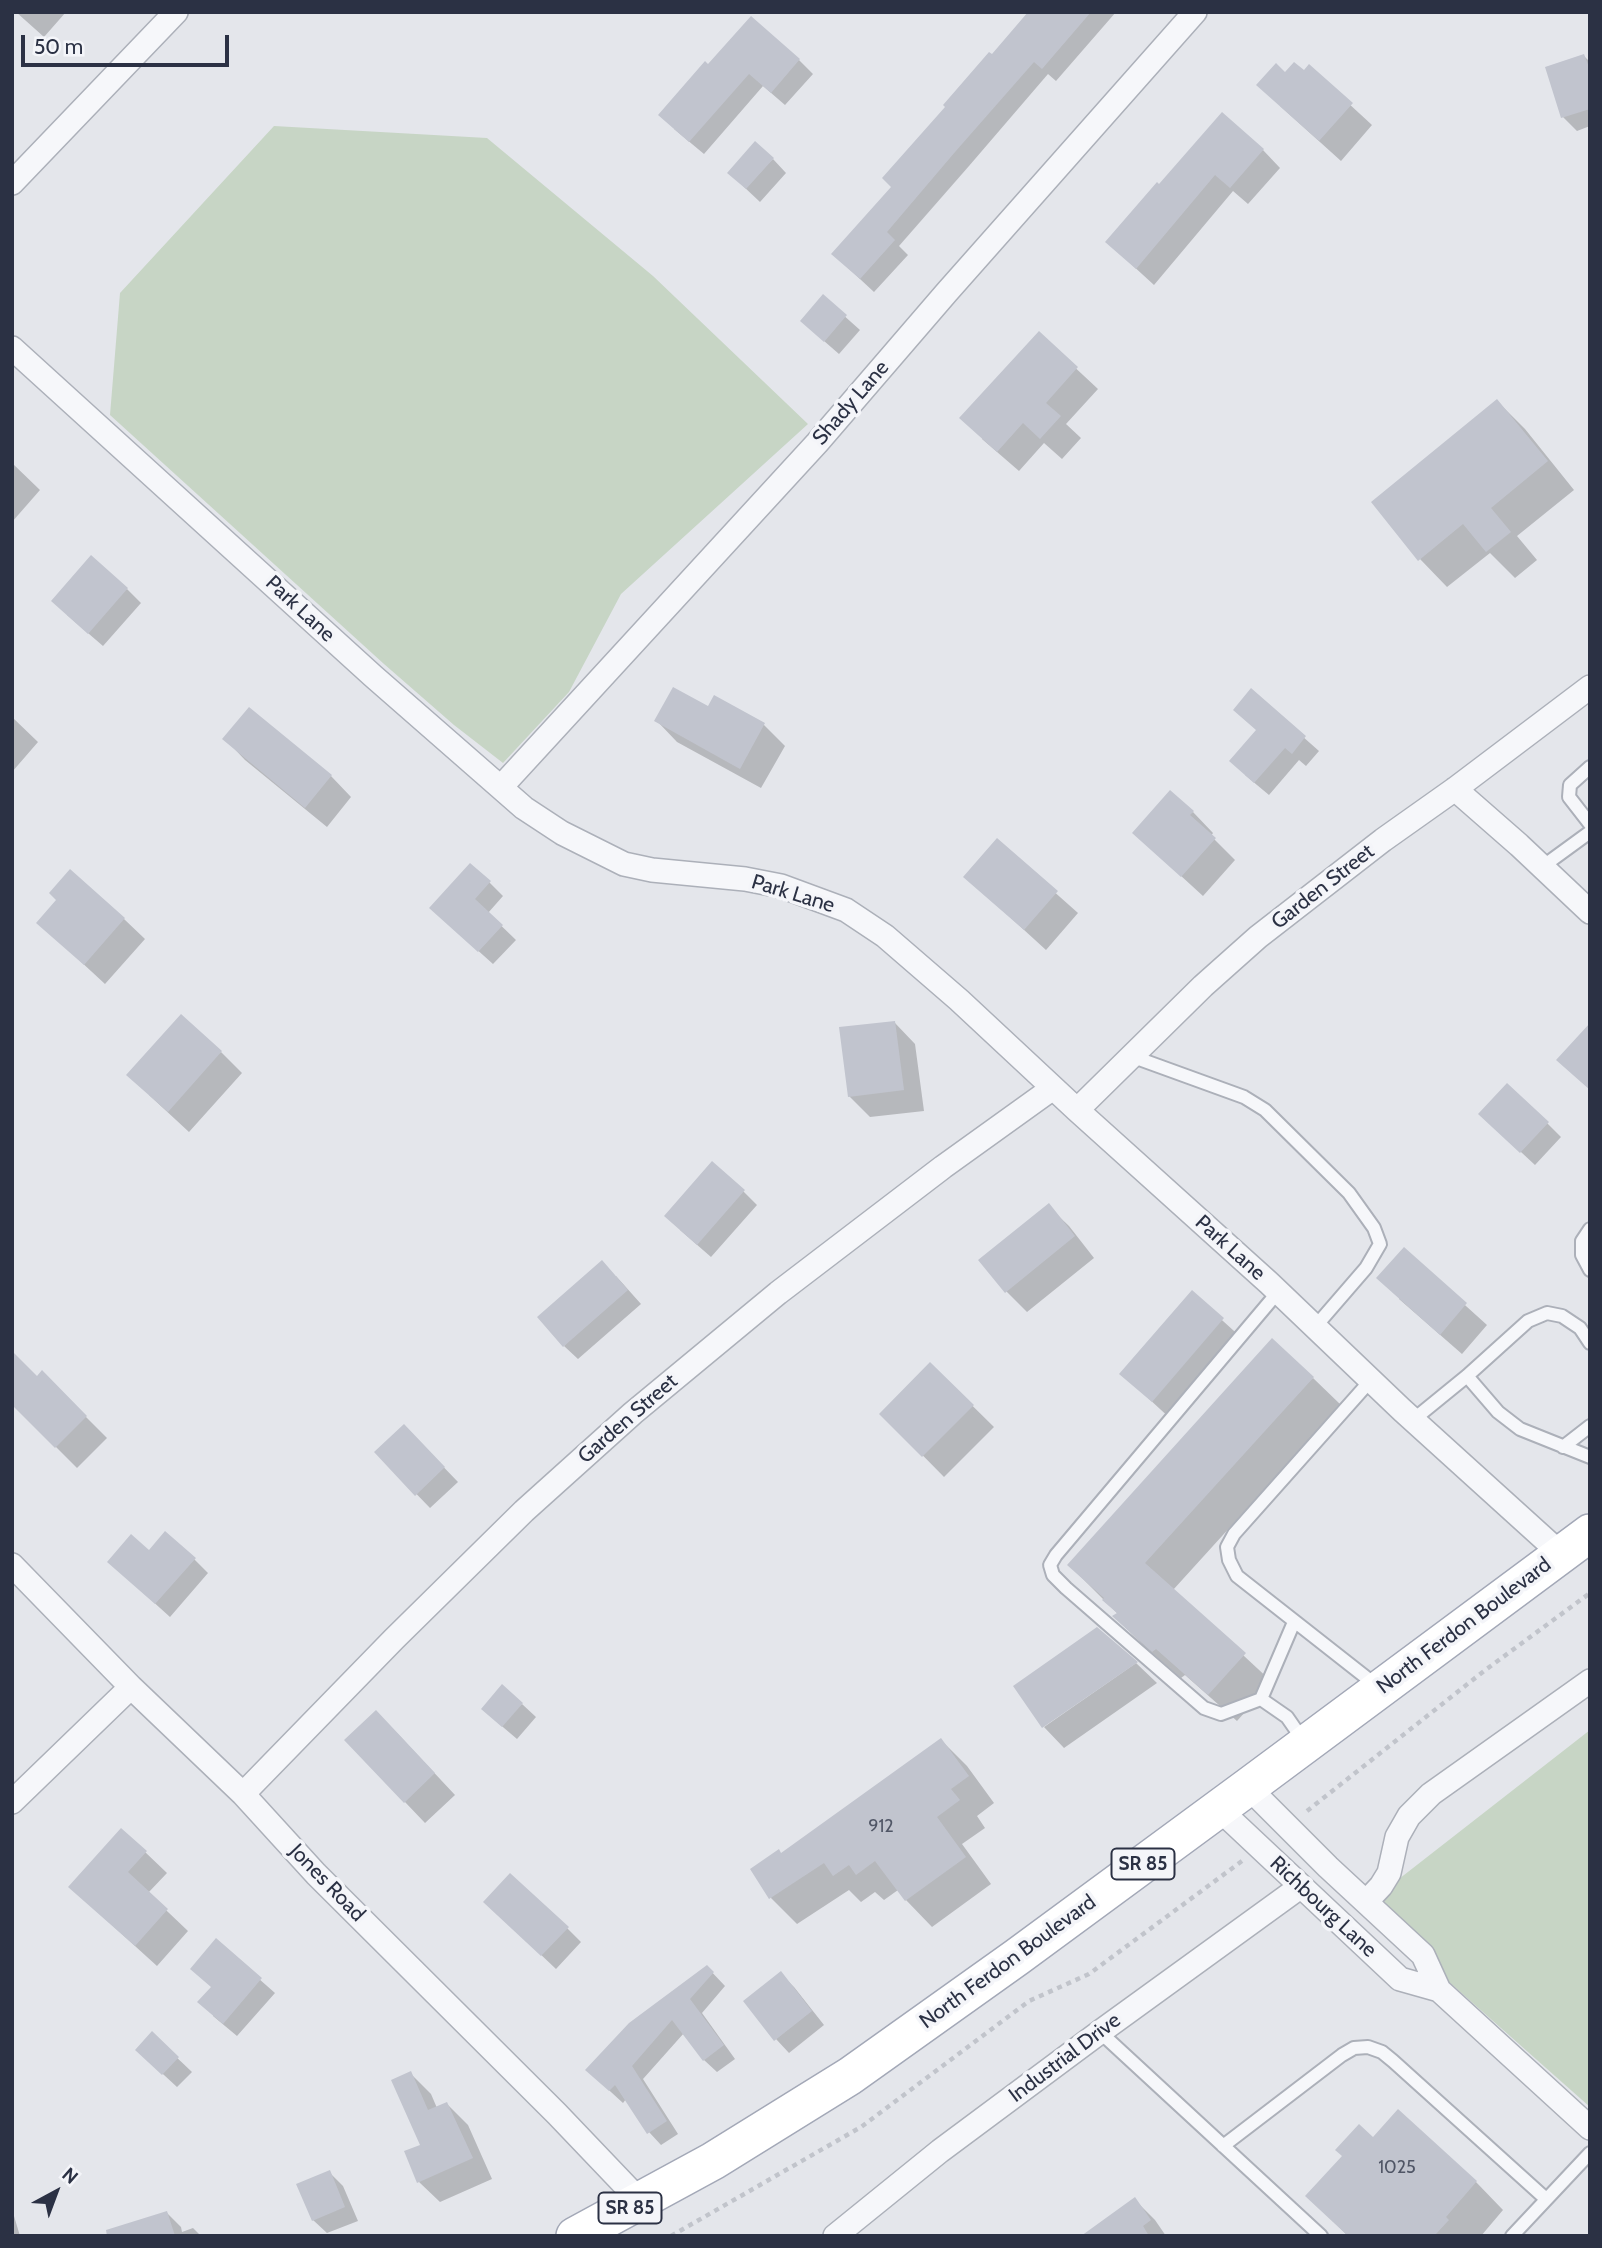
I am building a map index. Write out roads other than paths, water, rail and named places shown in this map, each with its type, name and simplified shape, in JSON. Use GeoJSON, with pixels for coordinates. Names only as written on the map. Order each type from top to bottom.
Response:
{"type":"FeatureCollection","features":[{"type":"Feature","properties":{"kind":"main road","name":"North Ferdon Boulevard"},"geometry":{"type":"LineString","coordinates":[[575,2236],[713,2161],[850,2076],[1017,1957],[1575,1543]]}},
{"type":"Feature","properties":{"kind":"street"},"geometry":{"type":"LineString","coordinates":[[12,183],[176,12]]}},
{"type":"Feature","properties":{"kind":"street","name":"Shady Lane"},"geometry":{"type":"LineString","coordinates":[[501,787],[817,443],[1195,12]]}},
{"type":"Feature","properties":{"kind":"street","name":"Park Lane"},"geometry":{"type":"LineString","coordinates":[[12,348],[373,676],[524,808],[562,833],[624,864],[781,886],[846,910],[885,936],[959,1000],[1052,1088],[1278,1292],[1413,1420],[1575,1543]]}},
{"type":"Feature","properties":{"kind":"street","name":"Garden Street"},"geometry":{"type":"LineString","coordinates":[[1077,1110],[1203,986],[1258,937],[1383,839],[1455,789],[1590,687]]}},
{"type":"Feature","properties":{"kind":"street"},"geometry":{"type":"LineString","coordinates":[[1455,789],[1587,905]]}},
{"type":"Feature","properties":{"kind":"street","name":"Garden Street"},"geometry":{"type":"LineString","coordinates":[[243,1794],[515,1520],[633,1413],[778,1293],[1052,1088]]}},
{"type":"Feature","properties":{"kind":"street","name":"Jones Road"},"geometry":{"type":"LineString","coordinates":[[12,1565],[131,1686],[243,1794],[316,1874],[548,2105],[641,2202]]}},
{"type":"Feature","properties":{"kind":"street"},"geometry":{"type":"LineString","coordinates":[[1366,1902],[1389,1873],[1397,1837],[1409,1816],[1431,1794],[1590,1681]]}},
{"type":"Feature","properties":{"kind":"street"},"geometry":{"type":"LineString","coordinates":[[12,1802],[131,1686]]}},
{"type":"Feature","properties":{"kind":"street","name":"Richbourg Lane"},"geometry":{"type":"LineString","coordinates":[[1248,1787],[1423,1955],[1438,1990],[1590,2129]]}},
{"type":"Feature","properties":{"kind":"street","name":"Richbourg Lane"},"geometry":{"type":"LineString","coordinates":[[1218,1808],[1400,1979],[1438,1990]]}},
{"type":"Feature","properties":{"kind":"street","name":"Industrial Drive"},"geometry":{"type":"LineString","coordinates":[[835,2236],[940,2151],[1300,1887]]}},
{"type":"Feature","properties":{"kind":"lane"},"geometry":{"type":"LineString","coordinates":[[1590,767],[1570,785],[1569,797],[1590,824]]}},
{"type":"Feature","properties":{"kind":"lane"},"geometry":{"type":"LineString","coordinates":[[1542,867],[1590,832]]}},
{"type":"Feature","properties":{"kind":"lane"},"geometry":{"type":"LineString","coordinates":[[1130,1056],[1244,1097],[1265,1110],[1349,1193],[1374,1228],[1380,1244],[1366,1268],[1315,1327]]}},
{"type":"Feature","properties":{"kind":"lane"},"geometry":{"type":"LineString","coordinates":[[1590,1229],[1582,1241],[1582,1255],[1590,1270]]}},
{"type":"Feature","properties":{"kind":"lane"},"geometry":{"type":"LineString","coordinates":[[1278,1292],[1050,1565],[1053,1575],[1066,1588],[1204,1708],[1221,1714],[1261,1699],[1294,1622]]}},
{"type":"Feature","properties":{"kind":"lane"},"geometry":{"type":"LineString","coordinates":[[1413,1420],[1528,1321],[1546,1313],[1562,1316],[1580,1328],[1590,1343]]}},
{"type":"Feature","properties":{"kind":"lane"},"geometry":{"type":"LineString","coordinates":[[1467,1376],[1498,1412],[1520,1429],[1590,1457]]}},
{"type":"Feature","properties":{"kind":"lane"},"geometry":{"type":"LineString","coordinates":[[1371,1380],[1245,1521],[1227,1546],[1229,1560],[1237,1576],[1380,1688]]}},
{"type":"Feature","properties":{"kind":"lane"},"geometry":{"type":"LineString","coordinates":[[1563,1447],[1590,1426]]}},
{"type":"Feature","properties":{"kind":"lane"},"geometry":{"type":"LineString","coordinates":[[1261,1699],[1287,1717],[1306,1744]]}},
{"type":"Feature","properties":{"kind":"lane"},"geometry":{"type":"LineString","coordinates":[[1100,2032],[1321,2236]]}},
{"type":"Feature","properties":{"kind":"lane"},"geometry":{"type":"LineString","coordinates":[[1223,2146],[1342,2055],[1354,2048],[1368,2047],[1382,2052],[1393,2061],[1546,2199]]}},
{"type":"Feature","properties":{"kind":"lane"},"geometry":{"type":"LineString","coordinates":[[1512,2236],[1590,2153]]}}]}
